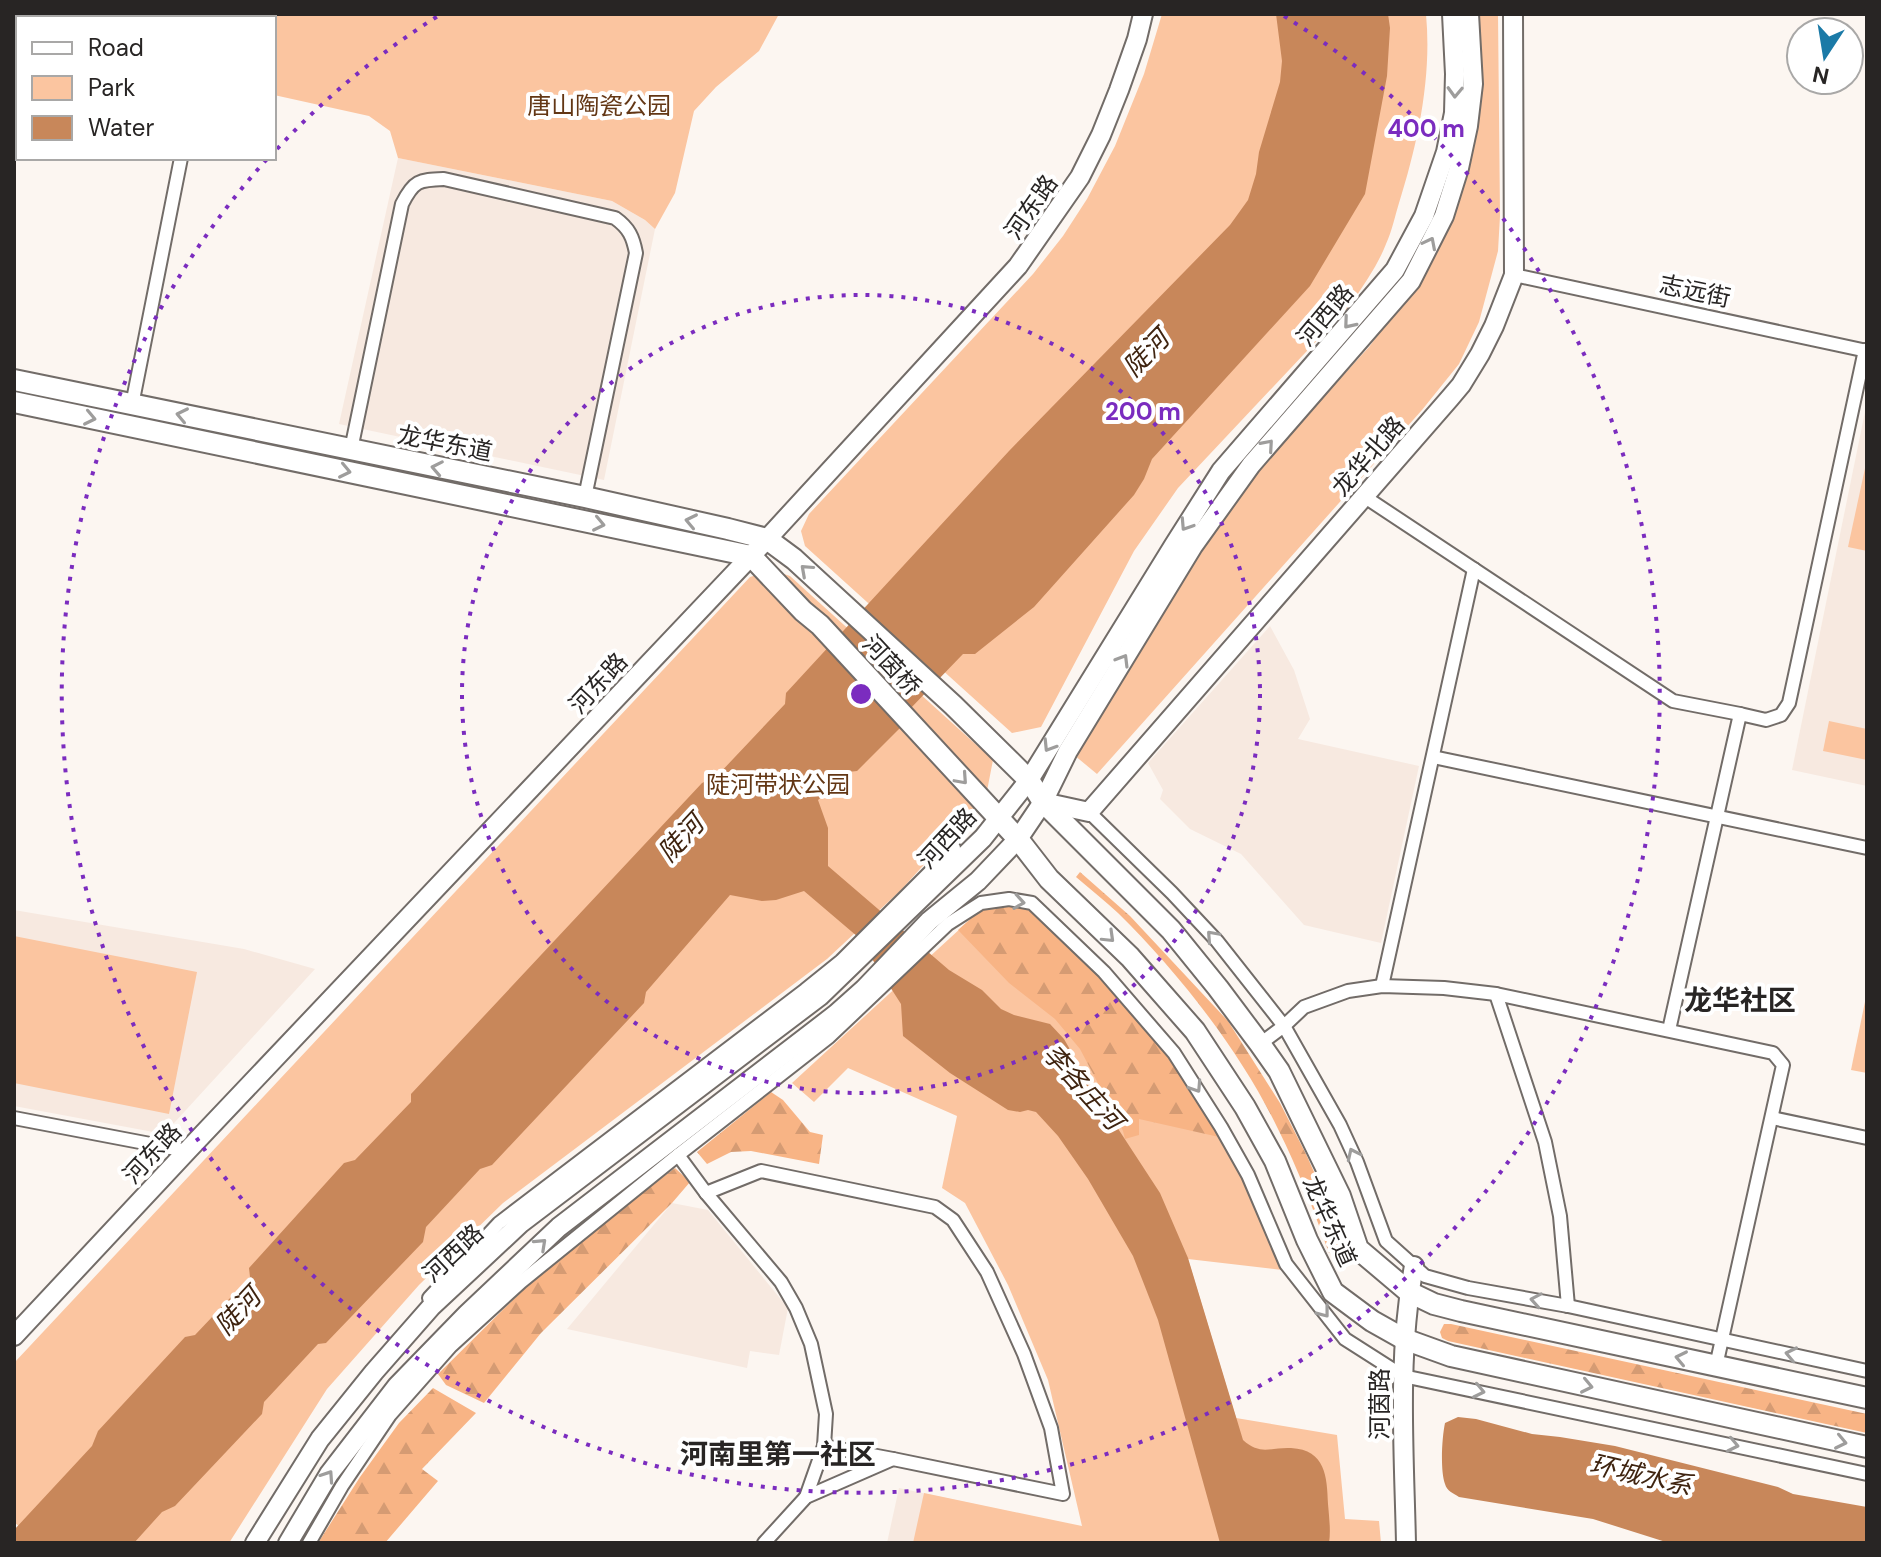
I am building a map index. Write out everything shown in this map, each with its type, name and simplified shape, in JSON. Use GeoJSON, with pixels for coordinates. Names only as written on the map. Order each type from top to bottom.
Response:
{"type":"FeatureCollection","features":[{"type":"Feature","properties":{"kind":"main road","name":"河东路"},"geometry":{"type":"LineString","coordinates":[[14,1336],[767,539],[1008,278],[1080,177],[1124,78],[1143,14]]}},
{"type":"Feature","properties":{"kind":"main road","name":"河西路"},"geometry":{"type":"LineString","coordinates":[[255,1543],[320,1439],[431,1307],[521,1223],[820,996],[845,964],[907,904],[983,838],[1029,780],[1221,471],[1395,270],[1424,216],[1446,152],[1454,113],[1452,14]]}},
{"type":"Feature","properties":{"kind":"main road","name":"河西路"},"geometry":{"type":"LineString","coordinates":[[288,1543],[329,1474],[397,1386],[467,1314],[559,1227],[871,990],[1018,839],[1043,802],[1068,751],[1193,546],[1251,465],[1411,281],[1444,216],[1459,168],[1473,84],[1469,14]]}},
{"type":"Feature","properties":{"kind":"main road","name":"龙华北路"},"geometry":{"type":"LineString","coordinates":[[1089,812],[1461,385],[1494,326],[1514,275],[1513,14]]}},
{"type":"Feature","properties":{"kind":"main road","name":"龙华东道"},"geometry":{"type":"LineString","coordinates":[[14,380],[585,497],[767,539],[843,604]]}},
{"type":"Feature","properties":{"kind":"main road","name":"龙华东道"},"geometry":{"type":"LineString","coordinates":[[14,402],[751,556]]}},
{"type":"Feature","properties":{"kind":"main road","name":"河茵桥"},"geometry":{"type":"LineString","coordinates":[[751,556],[926,739]]}},
{"type":"Feature","properties":{"kind":"main road","name":"河茵桥"},"geometry":{"type":"LineString","coordinates":[[843,604],[953,705]]}},
{"type":"Feature","properties":{"kind":"main road","name":"龙华东道"},"geometry":{"type":"LineString","coordinates":[[953,705],[1029,780],[1043,802],[1171,930],[1218,988],[1279,1071],[1340,1196],[1358,1249],[1409,1292],[1434,1304],[1461,1311],[1867,1398]]}},
{"type":"Feature","properties":{"kind":"main road","name":"龙华东道"},"geometry":{"type":"LineString","coordinates":[[926,739],[1018,839],[1049,879],[1130,957],[1195,1031],[1245,1107],[1275,1161],[1307,1240],[1333,1292],[1372,1321],[1404,1339],[1451,1356],[1867,1447]]}},
{"type":"Feature","properties":{"kind":"main road"},"geometry":{"type":"LineString","coordinates":[[1043,802],[1089,812]]}},
{"type":"Feature","properties":{"kind":"main road","name":"河茵路"},"geometry":{"type":"LineString","coordinates":[[1406,1543],[1404,1339],[1414,1266]]}},
{"type":"Feature","properties":{"kind":"street"},"geometry":{"type":"LineString","coordinates":[[132,405],[181,160]]}},
{"type":"Feature","properties":{"kind":"street"},"geometry":{"type":"LineString","coordinates":[[353,451],[402,204],[410,187],[421,180],[444,179],[615,218],[626,226],[633,240],[636,253],[585,497]]}},
{"type":"Feature","properties":{"kind":"street","name":"志远街"},"geometry":{"type":"LineString","coordinates":[[1514,275],[1866,350]]}},
{"type":"Feature","properties":{"kind":"street"},"geometry":{"type":"LineString","coordinates":[[1365,497],[1673,701],[1766,720],[1781,715],[1789,703],[1866,350]]}},
{"type":"Feature","properties":{"kind":"street"},"geometry":{"type":"LineString","coordinates":[[1382,986],[1474,569]]}},
{"type":"Feature","properties":{"kind":"street"},"geometry":{"type":"LineString","coordinates":[[1669,1030],[1740,714]]}},
{"type":"Feature","properties":{"kind":"street"},"geometry":{"type":"LineString","coordinates":[[1433,757],[1867,848]]}},
{"type":"Feature","properties":{"kind":"street"},"geometry":{"type":"LineString","coordinates":[[1089,812],[1217,941],[1284,1026],[1340,1125],[1386,1241],[1425,1276],[1468,1288],[1568,1306],[1867,1371]]}},
{"type":"Feature","properties":{"kind":"street"},"geometry":{"type":"LineString","coordinates":[[907,904],[954,848]]}},
{"type":"Feature","properties":{"kind":"street"},"geometry":{"type":"LineString","coordinates":[[939,923],[981,903],[1009,899],[1032,903],[1104,972],[1174,1053],[1221,1127],[1248,1175],[1286,1264],[1345,1339],[1403,1376],[1867,1474]]}},
{"type":"Feature","properties":{"kind":"street"},"geometry":{"type":"LineString","coordinates":[[245,1543],[315,1435],[363,1371],[499,1223],[805,990],[845,964]]}},
{"type":"Feature","properties":{"kind":"street"},"geometry":{"type":"LineString","coordinates":[[1260,1044],[1304,1007],[1348,991],[1382,986],[1496,994],[1773,1053],[1783,1065],[1716,1366]]}},
{"type":"Feature","properties":{"kind":"street"},"geometry":{"type":"LineString","coordinates":[[309,1543],[342,1486],[390,1415],[451,1346],[521,1282],[829,1037],[871,990]]}},
{"type":"Feature","properties":{"kind":"street"},"geometry":{"type":"LineString","coordinates":[[1496,994],[1545,1142],[1560,1216],[1568,1306]]}},
{"type":"Feature","properties":{"kind":"street"},"geometry":{"type":"LineString","coordinates":[[14,1118],[187,1151]]}},
{"type":"Feature","properties":{"kind":"street"},"geometry":{"type":"LineString","coordinates":[[1772,1118],[1867,1138]]}},
{"type":"Feature","properties":{"kind":"street"},"geometry":{"type":"LineString","coordinates":[[678,1155],[781,1282],[811,1344],[826,1414],[824,1446],[806,1497],[764,1543]]}},
{"type":"Feature","properties":{"kind":"street"},"geometry":{"type":"LineString","coordinates":[[706,1193],[761,1171],[935,1207],[953,1220],[987,1272],[1024,1354],[1051,1428],[1063,1494],[824,1446]]}},
{"type":"Feature","properties":{"kind":"street"},"geometry":{"type":"LineString","coordinates":[[806,1497],[893,1459]]}},
{"type":"Feature","properties":{"kind":"shaded area"},"geometry":{"type":"Polygon","coordinates":[[[398,158],[612,201],[655,229],[604,480],[339,424],[398,158]]]}},
{"type":"Feature","properties":{"kind":"shaded area"},"geometry":{"type":"Polygon","coordinates":[[[1867,402],[1867,786],[1792,770],[1867,402]]]}},
{"type":"Feature","properties":{"kind":"shaded area"},"geometry":{"type":"Polygon","coordinates":[[[1270,626],[1294,670],[1310,719],[1298,739],[1419,766],[1381,943],[1304,925],[1241,854],[1190,829],[1160,799],[1163,790],[1148,763],[1270,626]]]}},
{"type":"Feature","properties":{"kind":"shaded area"},"geometry":{"type":"Polygon","coordinates":[[[14,910],[244,949],[315,969],[164,1134],[14,1106],[14,910]]]}},
{"type":"Feature","properties":{"kind":"shaded area"},"geometry":{"type":"Polygon","coordinates":[[[672,1203],[708,1210],[788,1308],[779,1355],[750,1351],[747,1368],[567,1329],[672,1203]]]}},
{"type":"Feature","properties":{"kind":"shaded area"},"geometry":{"type":"Polygon","coordinates":[[[899,1488],[1157,1543],[887,1543],[899,1488]]]}},
{"type":"Feature","properties":{"kind":"green space","name":"唐山陶瓷公园"},"geometry":{"type":"Polygon","coordinates":[[[779,14],[759,51],[716,87],[694,111],[675,193],[655,229],[612,201],[398,158],[390,131],[369,116],[276,95],[276,16],[226,16],[779,14]]]}},
{"type":"Feature","properties":{"kind":"green space"},"geometry":{"type":"Polygon","coordinates":[[[1162,14],[1426,14],[1427,62],[1417,133],[1388,239],[1352,303],[1178,488],[1134,551],[1041,727],[1012,733],[805,546],[801,531],[809,514],[1033,274],[1063,236],[1115,146],[1144,74],[1162,14]]]}},
{"type":"Feature","properties":{"kind":"green space"},"geometry":{"type":"Polygon","coordinates":[[[1476,14],[1498,14],[1500,216],[1498,251],[1479,322],[1459,364],[1422,410],[1097,774],[1074,755],[1189,560],[1243,485],[1369,347],[1394,313],[1465,169],[1476,14]]]}},
{"type":"Feature","properties":{"kind":"green space"},"geometry":{"type":"Polygon","coordinates":[[[1867,459],[1867,551],[1848,547],[1867,459]]]}},
{"type":"Feature","properties":{"kind":"green space","name":"陡河带状公园"},"geometry":{"type":"Polygon","coordinates":[[[772,570],[790,576],[993,760],[986,796],[901,890],[827,959],[503,1203],[419,1285],[327,1389],[229,1543],[38,1543],[14,1522],[14,1363],[750,577],[772,570]]]}},
{"type":"Feature","properties":{"kind":"green space"},"geometry":{"type":"Polygon","coordinates":[[[1829,721],[1867,729],[1867,760],[1823,751],[1829,721]]]}},
{"type":"Feature","properties":{"kind":"green space"},"geometry":{"type":"Polygon","coordinates":[[[1080,872],[1130,916],[1228,1021],[1280,1103],[1306,1154],[1344,1249],[1329,1253],[1285,1144],[1263,1100],[1227,1043],[1164,961],[1118,913],[1076,877],[1080,872]]]}},
{"type":"Feature","properties":{"kind":"green space"},"geometry":{"type":"Polygon","coordinates":[[[986,905],[1081,958],[1137,1015],[1177,1067],[1247,1183],[1269,1229],[1282,1270],[1188,1259],[1236,1418],[1337,1435],[1345,1519],[1379,1521],[1381,1543],[913,1543],[924,1493],[1082,1526],[1048,1380],[1008,1285],[965,1203],[942,1188],[957,1116],[848,1068],[814,1102],[792,1083],[986,905]]]}},
{"type":"Feature","properties":{"kind":"green space"},"geometry":{"type":"Polygon","coordinates":[[[986,905],[1027,908],[1081,958],[1137,1015],[1177,1067],[1219,1137],[1139,1119],[1139,1135],[1125,1139],[1080,1049],[1055,1019],[1009,983],[958,930],[986,905]]]}},
{"type":"Feature","properties":{"kind":"green space"},"geometry":{"type":"Polygon","coordinates":[[[14,936],[197,972],[169,1114],[14,1083],[14,936]]]}},
{"type":"Feature","properties":{"kind":"green space"},"geometry":{"type":"Polygon","coordinates":[[[1867,992],[1867,1073],[1851,1070],[1867,992]]]}},
{"type":"Feature","properties":{"kind":"green space"},"geometry":{"type":"Polygon","coordinates":[[[771,1092],[783,1100],[810,1132],[823,1135],[819,1164],[751,1151],[731,1152],[707,1164],[697,1152],[771,1092]]]}},
{"type":"Feature","properties":{"kind":"green space"},"geometry":{"type":"Polygon","coordinates":[[[675,1168],[690,1182],[541,1333],[484,1403],[446,1385],[438,1374],[528,1285],[603,1222],[675,1168]]]}},
{"type":"Feature","properties":{"kind":"green space"},"geometry":{"type":"Polygon","coordinates":[[[1444,1324],[1867,1414],[1867,1433],[1448,1341],[1442,1338],[1440,1332],[1444,1324]]]}},
{"type":"Feature","properties":{"kind":"green space"},"geometry":{"type":"Polygon","coordinates":[[[433,1388],[476,1413],[422,1469],[438,1481],[385,1543],[318,1543],[399,1423],[433,1388]]]}},
{"type":"Feature","properties":{"kind":"water"},"geometry":{"type":"Polygon","coordinates":[[[1276,14],[1388,14],[1387,76],[1365,194],[1310,286],[1152,459],[1134,495],[1034,607],[975,654],[963,654],[908,711],[906,722],[857,771],[848,772],[818,800],[828,828],[828,866],[949,970],[982,990],[1001,1009],[1050,1024],[1064,1039],[1072,1053],[1074,1067],[1160,1193],[1188,1258],[1243,1440],[1261,1449],[1303,1450],[1318,1459],[1327,1484],[1329,1543],[1220,1543],[1158,1320],[1133,1256],[1088,1179],[1058,1136],[1036,1112],[1008,1110],[950,1073],[903,1036],[901,1004],[858,937],[804,891],[762,901],[730,895],[646,992],[644,1003],[492,1165],[480,1169],[426,1227],[423,1242],[326,1343],[318,1344],[264,1402],[262,1414],[175,1506],[162,1512],[134,1543],[14,1543],[14,1530],[92,1446],[98,1431],[185,1337],[195,1335],[250,1277],[249,1268],[344,1163],[355,1160],[411,1102],[411,1094],[702,783],[717,776],[785,704],[786,693],[1009,451],[1230,225],[1248,200],[1280,82],[1282,61],[1276,14]]]}},
{"type":"Feature","properties":{"kind":"water","name":"环城水系"},"geometry":{"type":"Polygon","coordinates":[[[1458,1417],[1532,1434],[1615,1446],[1778,1487],[1793,1494],[1867,1507],[1867,1543],[1669,1543],[1593,1519],[1459,1497],[1446,1486],[1442,1462],[1445,1423],[1458,1417]]]}},
{"type":"Feature","properties":{"kind":"district","name":"龙华社区"},"geometry":{"type":"Point","coordinates":[1740,1000]}},
{"type":"Feature","properties":{"kind":"district","name":"河南里第一社区"},"geometry":{"type":"Point","coordinates":[778,1454]}},
{"type":"Feature","properties":{"kind":"water label","name":"陡河"},"geometry":{"type":"Point","coordinates":[1146,353]}},
{"type":"Feature","properties":{"kind":"water label","name":"陡河"},"geometry":{"type":"Point","coordinates":[681,838]}},
{"type":"Feature","properties":{"kind":"water label","name":"李各庄河"},"geometry":{"type":"Point","coordinates":[1083,1087]}},
{"type":"Feature","properties":{"kind":"water label","name":"陡河"},"geometry":{"type":"Point","coordinates":[238,1311]}}]}
